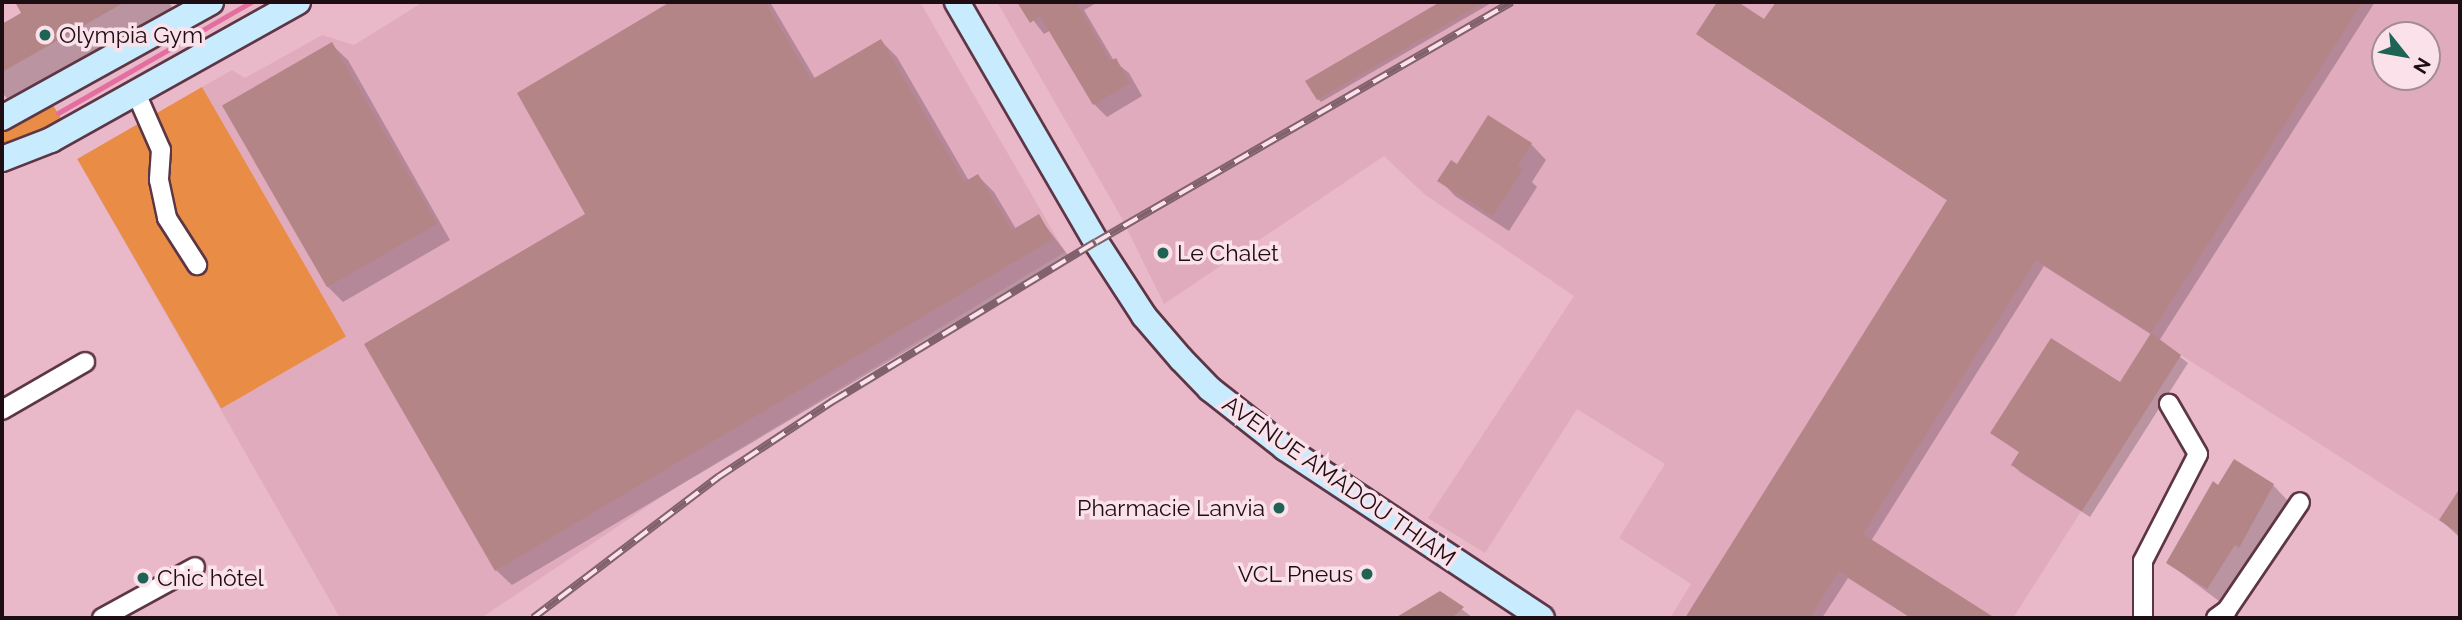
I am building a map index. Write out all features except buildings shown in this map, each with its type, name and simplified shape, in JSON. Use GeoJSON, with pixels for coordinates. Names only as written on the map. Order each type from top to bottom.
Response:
{"type":"FeatureCollection","features":[{"type":"Feature","properties":{"kind":"main road"},"geometry":{"type":"LineString","coordinates":[[2,118],[211,2]]}},
{"type":"Feature","properties":{"kind":"main road"},"geometry":{"type":"LineString","coordinates":[[2,159],[51,140],[298,2]]}},
{"type":"Feature","properties":{"kind":"main road","name":"AVENUE AMADOU THIAM"},"geometry":{"type":"LineString","coordinates":[[957,2],[1096,242],[1144,316],[1181,359],[1210,389],[1285,448],[1542,618]]}},
{"type":"Feature","properties":{"kind":"street"},"geometry":{"type":"LineString","coordinates":[[136,93],[161,150],[159,180],[167,218],[197,265]]}},
{"type":"Feature","properties":{"kind":"street"},"geometry":{"type":"LineString","coordinates":[[2,410],[85,362]]}},
{"type":"Feature","properties":{"kind":"street"},"geometry":{"type":"LineString","coordinates":[[2143,618],[2143,561],[2198,454],[2169,404]]}},
{"type":"Feature","properties":{"kind":"street"},"geometry":{"type":"LineString","coordinates":[[2216,618],[2227,610],[2300,502]]}},
{"type":"Feature","properties":{"kind":"street"},"geometry":{"type":"LineString","coordinates":[[102,618],[195,567]]}},
{"type":"Feature","properties":{"kind":"shaded area"},"geometry":{"type":"Polygon","coordinates":[[[423,2],[920,2],[1065,252],[681,484],[481,618],[340,618],[77,159],[232,70],[245,78],[322,35],[354,45],[423,2]]]}},
{"type":"Feature","properties":{"kind":"shaded area"},"geometry":{"type":"Polygon","coordinates":[[[997,2],[2460,2],[2460,534],[2181,355],[2013,618],[1670,618],[1691,584],[1619,538],[1665,464],[1577,409],[1485,553],[1428,518],[1574,296],[1424,194],[1384,156],[1164,304],[1120,215],[997,2]]]}},
{"type":"Feature","properties":{"kind":"shaded area"},"geometry":{"type":"Polygon","coordinates":[[[202,87],[346,336],[221,408],[77,159],[202,87]]]}},
{"type":"Feature","properties":{"kind":"shaded area"},"geometry":{"type":"Polygon","coordinates":[[[53,105],[66,127],[2,152],[2,133],[53,105]]]}},
{"type":"Feature","properties":{"kind":"waterway"},"geometry":{"type":"LineString","coordinates":[[58,113],[251,2]]}},
{"type":"Feature","properties":{"kind":"railway"},"geometry":{"type":"LineString","coordinates":[[533,618],[718,477],[833,401],[1096,242],[1512,2]]}},
{"type":"Feature","properties":{"kind":"place","name":"Olympia Gym"},"geometry":{"type":"Point","coordinates":[45,35]}},
{"type":"Feature","properties":{"kind":"place","name":"Le Chalet"},"geometry":{"type":"Point","coordinates":[1163,253]}},
{"type":"Feature","properties":{"kind":"place","name":"Pharmacie Lanvia"},"geometry":{"type":"Point","coordinates":[1279,508]}},
{"type":"Feature","properties":{"kind":"place","name":"VCL Pneus"},"geometry":{"type":"Point","coordinates":[1367,574]}},
{"type":"Feature","properties":{"kind":"place","name":"Chic hôtel"},"geometry":{"type":"Point","coordinates":[143,578]}}]}
